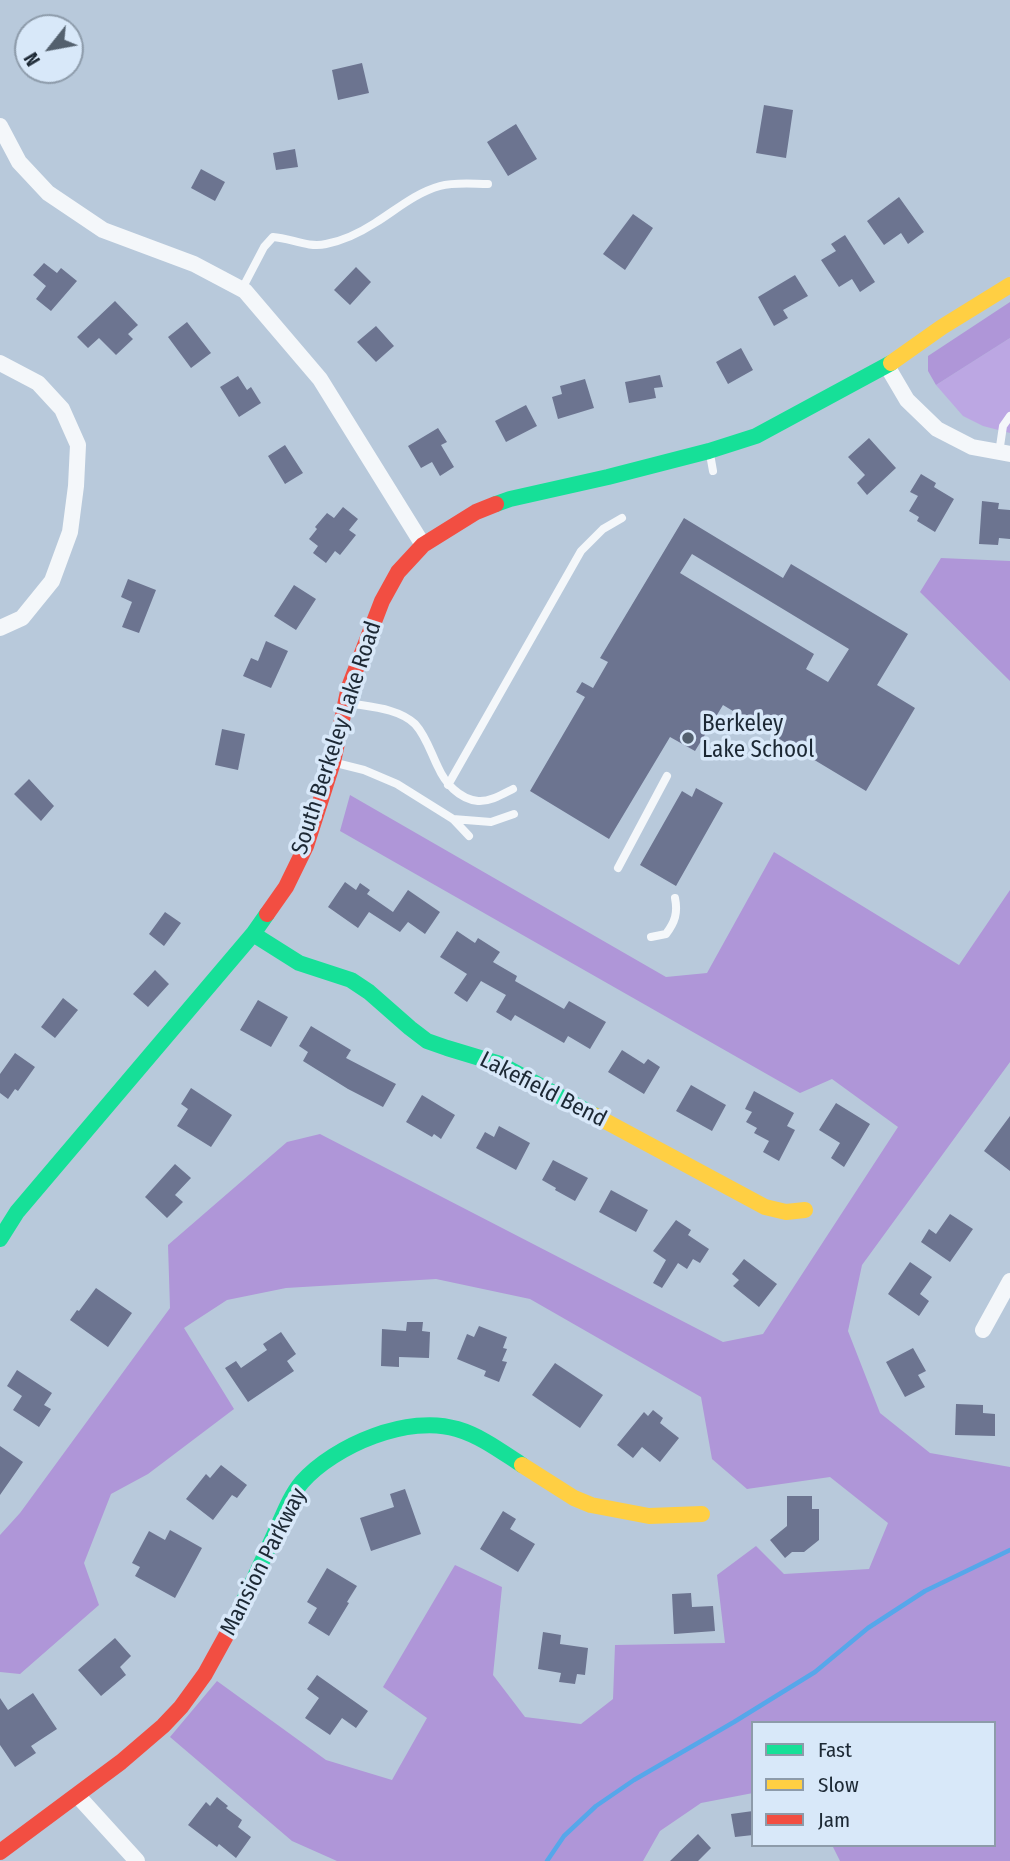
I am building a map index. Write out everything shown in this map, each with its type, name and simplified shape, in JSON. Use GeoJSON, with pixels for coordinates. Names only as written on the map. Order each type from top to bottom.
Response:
{"type":"FeatureCollection","features":[{"type":"Feature","properties":{"kind":"street"},"geometry":{"type":"LineString","coordinates":[[0,126],[19,162],[48,193],[103,230],[194,264],[242,289],[320,379],[423,545]]}},
{"type":"Feature","properties":{"kind":"street","name":"South Berkeley Lake Road"},"geometry":{"type":"LineString","coordinates":[[0,1239],[18,1212],[253,934],[286,887],[306,846],[334,762],[349,687],[382,601],[398,572],[423,545],[476,512],[510,499],[608,477],[756,436],[887,366],[1010,285]]}},
{"type":"Feature","properties":{"kind":"street"},"geometry":{"type":"LineString","coordinates":[[0,363],[38,383],[62,409],[78,445],[70,532],[52,581],[22,618],[0,628]]}},
{"type":"Feature","properties":{"kind":"street"},"geometry":{"type":"LineString","coordinates":[[887,366],[907,400],[937,429],[972,447],[1004,453]]}},
{"type":"Feature","properties":{"kind":"street","name":"Lakefield Bend"},"geometry":{"type":"LineString","coordinates":[[253,934],[291,959],[348,978],[419,1035],[432,1042],[500,1063],[765,1207],[786,1212],[805,1210]]}},
{"type":"Feature","properties":{"kind":"street"},"geometry":{"type":"LineString","coordinates":[[983,1329],[1010,1281]]}},
{"type":"Feature","properties":{"kind":"street","name":"Mansion Parkway"},"geometry":{"type":"LineString","coordinates":[[0,1852],[121,1762],[181,1707],[205,1674],[229,1633],[301,1483],[321,1464],[358,1442],[419,1425],[446,1426],[482,1439],[574,1498],[591,1505],[649,1516],[702,1514]]}},
{"type":"Feature","properties":{"kind":"street"},"geometry":{"type":"LineString","coordinates":[[77,1795],[137,1861]]}},
{"type":"Feature","properties":{"kind":"lane"},"geometry":{"type":"LineString","coordinates":[[242,289],[264,247],[273,237],[315,246],[327,244],[374,224],[398,205],[441,186],[488,184]]}},
{"type":"Feature","properties":{"kind":"lane"},"geometry":{"type":"LineString","coordinates":[[1004,453],[1003,426],[1010,415]]}},
{"type":"Feature","properties":{"kind":"lane"},"geometry":{"type":"LineString","coordinates":[[709,451],[713,471]]}},
{"type":"Feature","properties":{"kind":"lane"},"geometry":{"type":"LineString","coordinates":[[449,785],[581,551],[603,529],[622,518]]}},
{"type":"Feature","properties":{"kind":"lane"},"geometry":{"type":"LineString","coordinates":[[345,702],[402,715],[415,725],[429,746],[438,769],[458,794],[478,801],[495,798],[513,789]]}},
{"type":"Feature","properties":{"kind":"lane"},"geometry":{"type":"LineString","coordinates":[[334,762],[397,784],[453,819],[469,836]]}},
{"type":"Feature","properties":{"kind":"lane"},"geometry":{"type":"LineString","coordinates":[[618,868],[667,776]]}},
{"type":"Feature","properties":{"kind":"lane"},"geometry":{"type":"LineString","coordinates":[[453,819],[491,822],[514,814]]}},
{"type":"Feature","properties":{"kind":"lane"},"geometry":{"type":"LineString","coordinates":[[652,937],[666,934],[673,924],[677,909],[676,898]]}},
{"type":"Feature","properties":{"kind":"shaded area"},"geometry":{"type":"Polygon","coordinates":[[[1010,302],[1010,338],[936,385],[928,371],[928,356],[1010,302]]]}},
{"type":"Feature","properties":{"kind":"shaded area"},"geometry":{"type":"Polygon","coordinates":[[[1010,338],[1010,433],[983,426],[963,416],[936,385],[1010,338]]]}},
{"type":"Feature","properties":{"kind":"shaded area"},"geometry":{"type":"Polygon","coordinates":[[[941,558],[1010,561],[1010,681],[920,592],[941,558]]]}},
{"type":"Feature","properties":{"kind":"shaded area"},"geometry":{"type":"Polygon","coordinates":[[[350,795],[666,977],[707,973],[774,852],[959,965],[1010,890],[1010,1062],[862,1265],[848,1331],[880,1413],[930,1453],[1010,1467],[1010,1861],[840,1861],[833,1847],[996,1847],[996,1721],[751,1721],[751,1793],[701,1803],[660,1831],[643,1861],[337,1861],[292,1841],[170,1737],[217,1681],[326,1760],[392,1780],[427,1718],[383,1687],[455,1565],[502,1587],[493,1675],[525,1717],[581,1724],[613,1699],[615,1645],[725,1643],[717,1575],[756,1546],[784,1574],[869,1569],[888,1523],[830,1477],[747,1489],[712,1459],[701,1397],[530,1299],[436,1279],[286,1288],[227,1300],[184,1328],[234,1409],[148,1474],[111,1494],[84,1563],[99,1605],[20,1674],[0,1672],[0,1535],[20,1513],[170,1308],[168,1245],[287,1142],[320,1134],[723,1342],[763,1334],[898,1127],[832,1079],[800,1093],[340,831],[350,795]]]}},
{"type":"Feature","properties":{"kind":"building"},"geometry":{"type":"Polygon","coordinates":[[[362,63],[369,93],[338,100],[332,70],[362,63]]]}},
{"type":"Feature","properties":{"kind":"building"},"geometry":{"type":"Polygon","coordinates":[[[764,105],[793,110],[786,158],[756,153],[764,105]]]}},
{"type":"Feature","properties":{"kind":"building"},"geometry":{"type":"Polygon","coordinates":[[[516,124],[537,159],[508,176],[487,142],[516,124]]]}},
{"type":"Feature","properties":{"kind":"building"},"geometry":{"type":"Polygon","coordinates":[[[295,149],[298,167],[276,170],[273,153],[295,149]]]}},
{"type":"Feature","properties":{"kind":"building"},"geometry":{"type":"Polygon","coordinates":[[[201,169],[225,182],[215,201],[191,188],[201,169]]]}},
{"type":"Feature","properties":{"kind":"building"},"geometry":{"type":"Polygon","coordinates":[[[899,197],[924,232],[908,244],[901,233],[884,245],[867,221],[899,197]]]}},
{"type":"Feature","properties":{"kind":"building"},"geometry":{"type":"Polygon","coordinates":[[[633,214],[653,228],[625,270],[603,254],[633,214]]]}},
{"type":"Feature","properties":{"kind":"building"},"geometry":{"type":"Polygon","coordinates":[[[845,235],[875,282],[860,292],[852,279],[839,287],[821,260],[836,251],[831,244],[845,235]]]}},
{"type":"Feature","properties":{"kind":"building"},"geometry":{"type":"Polygon","coordinates":[[[44,263],[57,273],[61,268],[77,281],[51,311],[36,299],[46,286],[33,275],[44,263]]]}},
{"type":"Feature","properties":{"kind":"building"},"geometry":{"type":"Polygon","coordinates":[[[356,267],[371,282],[350,305],[334,290],[356,267]]]}},
{"type":"Feature","properties":{"kind":"building"},"geometry":{"type":"Polygon","coordinates":[[[795,275],[808,296],[783,310],[788,318],[774,326],[758,297],[795,275]]]}},
{"type":"Feature","properties":{"kind":"building"},"geometry":{"type":"Polygon","coordinates":[[[115,301],[138,325],[128,334],[133,339],[116,355],[99,338],[88,348],[77,337],[115,301]]]}},
{"type":"Feature","properties":{"kind":"building"},"geometry":{"type":"Polygon","coordinates":[[[187,322],[211,353],[191,368],[168,337],[187,322]]]}},
{"type":"Feature","properties":{"kind":"building"},"geometry":{"type":"Polygon","coordinates":[[[376,326],[394,346],[376,362],[357,342],[376,326]]]}},
{"type":"Feature","properties":{"kind":"building"},"geometry":{"type":"Polygon","coordinates":[[[741,348],[753,370],[728,384],[716,362],[741,348]]]}},
{"type":"Feature","properties":{"kind":"building"},"geometry":{"type":"Polygon","coordinates":[[[660,375],[663,387],[654,388],[656,398],[629,403],[625,382],[660,375]]]}},
{"type":"Feature","properties":{"kind":"building"},"geometry":{"type":"Polygon","coordinates":[[[238,376],[247,390],[251,387],[261,403],[239,417],[220,387],[238,376]]]}},
{"type":"Feature","properties":{"kind":"building"},"geometry":{"type":"Polygon","coordinates":[[[585,379],[594,408],[558,419],[552,397],[562,394],[560,386],[585,379]]]}},
{"type":"Feature","properties":{"kind":"building"},"geometry":{"type":"Polygon","coordinates":[[[526,405],[537,426],[506,442],[495,421],[526,405]]]}},
{"type":"Feature","properties":{"kind":"building"},"geometry":{"type":"Polygon","coordinates":[[[438,428],[447,442],[441,445],[454,467],[440,476],[432,462],[421,468],[408,446],[438,428]]]}},
{"type":"Feature","properties":{"kind":"building"},"geometry":{"type":"Polygon","coordinates":[[[869,438],[896,468],[867,495],[857,483],[865,475],[848,457],[869,438]]]}},
{"type":"Feature","properties":{"kind":"building"},"geometry":{"type":"Polygon","coordinates":[[[285,445],[303,473],[285,484],[268,456],[285,445]]]}},
{"type":"Feature","properties":{"kind":"building"},"geometry":{"type":"Polygon","coordinates":[[[921,474],[936,483],[934,487],[954,499],[935,532],[917,521],[919,517],[909,511],[918,496],[910,492],[921,474]]]}},
{"type":"Feature","properties":{"kind":"building"},"geometry":{"type":"Polygon","coordinates":[[[982,501],[999,503],[998,509],[1010,510],[1010,539],[999,538],[998,545],[979,544],[982,501]]]}},
{"type":"Feature","properties":{"kind":"building"},"geometry":{"type":"Polygon","coordinates":[[[343,507],[358,519],[349,530],[356,535],[340,555],[335,551],[326,563],[313,553],[318,546],[309,539],[327,513],[334,518],[343,507]]]}},
{"type":"Feature","properties":{"kind":"building"},"geometry":{"type":"Polygon","coordinates":[[[684,518],[783,578],[791,564],[908,634],[877,685],[915,708],[866,791],[723,705],[695,751],[670,737],[609,839],[530,791],[585,697],[576,692],[582,682],[593,688],[608,662],[600,658],[684,518]],[[692,554],[680,573],[814,654],[806,669],[828,682],[849,649],[692,554]]]}},
{"type":"Feature","properties":{"kind":"building"},"geometry":{"type":"Polygon","coordinates":[[[128,579],[156,590],[139,633],[122,627],[132,602],[121,597],[128,579]]]}},
{"type":"Feature","properties":{"kind":"building"},"geometry":{"type":"Polygon","coordinates":[[[294,585],[316,599],[296,630],[274,616],[294,585]]]}},
{"type":"Feature","properties":{"kind":"building"},"geometry":{"type":"Polygon","coordinates":[[[266,641],[288,651],[271,688],[243,676],[251,658],[258,661],[266,641]]]}},
{"type":"Feature","properties":{"kind":"building"},"geometry":{"type":"Polygon","coordinates":[[[222,729],[245,734],[238,770],[215,765],[222,729]]]}},
{"type":"Feature","properties":{"kind":"building"},"geometry":{"type":"Polygon","coordinates":[[[29,779],[54,806],[41,821],[14,794],[29,779]]]}},
{"type":"Feature","properties":{"kind":"building"},"geometry":{"type":"Polygon","coordinates":[[[696,788],[723,803],[676,886],[640,865],[682,791],[692,797],[696,788]]]}},
{"type":"Feature","properties":{"kind":"building"},"geometry":{"type":"Polygon","coordinates":[[[345,882],[356,890],[360,883],[370,890],[367,894],[393,912],[408,890],[440,912],[425,934],[408,922],[400,932],[369,912],[358,928],[328,907],[345,882]]]}},
{"type":"Feature","properties":{"kind":"building"},"geometry":{"type":"Polygon","coordinates":[[[165,912],[181,923],[164,946],[149,934],[165,912]]]}},
{"type":"Feature","properties":{"kind":"building"},"geometry":{"type":"Polygon","coordinates":[[[457,931],[475,943],[478,938],[500,952],[493,962],[517,976],[515,981],[564,1009],[569,1001],[606,1022],[590,1049],[568,1036],[564,1043],[515,1015],[511,1021],[496,1012],[506,995],[481,981],[467,1002],[454,993],[467,974],[440,957],[457,931]]]}},
{"type":"Feature","properties":{"kind":"building"},"geometry":{"type":"Polygon","coordinates":[[[155,970],[169,984],[148,1007],[133,994],[155,970]]]}},
{"type":"Feature","properties":{"kind":"building"},"geometry":{"type":"Polygon","coordinates":[[[63,998],[78,1010],[55,1038],[41,1027],[63,998]]]}},
{"type":"Feature","properties":{"kind":"building"},"geometry":{"type":"Polygon","coordinates":[[[258,1000],[288,1017],[271,1047],[240,1030],[258,1000]]]}},
{"type":"Feature","properties":{"kind":"building"},"geometry":{"type":"Polygon","coordinates":[[[311,1026],[351,1050],[346,1058],[396,1084],[383,1107],[303,1061],[308,1052],[299,1046],[311,1026]]]}},
{"type":"Feature","properties":{"kind":"building"},"geometry":{"type":"Polygon","coordinates":[[[622,1050],[644,1064],[648,1059],[660,1067],[644,1094],[608,1072],[622,1050]]]}},
{"type":"Feature","properties":{"kind":"building"},"geometry":{"type":"Polygon","coordinates":[[[15,1053],[35,1067],[18,1091],[15,1089],[8,1099],[0,1093],[0,1074],[15,1053]]]}},
{"type":"Feature","properties":{"kind":"building"},"geometry":{"type":"Polygon","coordinates":[[[691,1085],[726,1105],[712,1131],[676,1111],[691,1085]]]}},
{"type":"Feature","properties":{"kind":"building"},"geometry":{"type":"Polygon","coordinates":[[[191,1088],[232,1115],[211,1147],[177,1126],[188,1109],[181,1104],[191,1088]]]}},
{"type":"Feature","properties":{"kind":"building"},"geometry":{"type":"Polygon","coordinates":[[[754,1091],[794,1113],[787,1126],[795,1130],[779,1161],[763,1152],[769,1141],[754,1133],[757,1128],[746,1122],[752,1112],[745,1109],[754,1091]]]}},
{"type":"Feature","properties":{"kind":"building"},"geometry":{"type":"Polygon","coordinates":[[[422,1095],[455,1115],[441,1139],[434,1134],[432,1137],[406,1122],[422,1095]]]}},
{"type":"Feature","properties":{"kind":"building"},"geometry":{"type":"Polygon","coordinates":[[[836,1103],[870,1124],[844,1167],[831,1158],[840,1143],[819,1130],[836,1103]]]}},
{"type":"Feature","properties":{"kind":"building"},"geometry":{"type":"Polygon","coordinates":[[[1010,1116],[1010,1171],[984,1151],[1010,1116]]]}},
{"type":"Feature","properties":{"kind":"building"},"geometry":{"type":"Polygon","coordinates":[[[499,1126],[530,1143],[516,1170],[476,1148],[485,1132],[494,1137],[499,1126]]]}},
{"type":"Feature","properties":{"kind":"building"},"geometry":{"type":"Polygon","coordinates":[[[553,1160],[588,1178],[575,1201],[542,1180],[553,1160]]]}},
{"type":"Feature","properties":{"kind":"building"},"geometry":{"type":"Polygon","coordinates":[[[175,1164],[191,1178],[175,1195],[183,1202],[167,1218],[145,1197],[175,1164]]]}},
{"type":"Feature","properties":{"kind":"building"},"geometry":{"type":"Polygon","coordinates":[[[611,1190],[648,1210],[636,1232],[599,1212],[611,1190]]]}},
{"type":"Feature","properties":{"kind":"building"},"geometry":{"type":"Polygon","coordinates":[[[950,1214],[973,1229],[950,1262],[921,1242],[929,1229],[936,1234],[950,1214]]]}},
{"type":"Feature","properties":{"kind":"building"},"geometry":{"type":"Polygon","coordinates":[[[676,1220],[691,1230],[688,1235],[709,1249],[700,1263],[693,1259],[687,1269],[678,1263],[662,1288],[653,1283],[666,1260],[653,1251],[676,1220]]]}},
{"type":"Feature","properties":{"kind":"building"},"geometry":{"type":"Polygon","coordinates":[[[744,1259],[777,1284],[759,1307],[733,1286],[739,1280],[732,1274],[744,1259]]]}},
{"type":"Feature","properties":{"kind":"building"},"geometry":{"type":"Polygon","coordinates":[[[910,1262],[932,1277],[920,1294],[929,1301],[919,1316],[888,1294],[910,1262]]]}},
{"type":"Feature","properties":{"kind":"building"},"geometry":{"type":"Polygon","coordinates":[[[96,1288],[132,1313],[108,1347],[70,1320],[96,1288]]]}},
{"type":"Feature","properties":{"kind":"building"},"geometry":{"type":"Polygon","coordinates":[[[407,1322],[423,1322],[422,1331],[430,1332],[429,1358],[399,1357],[399,1367],[381,1366],[382,1329],[406,1331],[407,1322]]]}},
{"type":"Feature","properties":{"kind":"building"},"geometry":{"type":"Polygon","coordinates":[[[479,1326],[507,1337],[503,1348],[507,1349],[502,1361],[507,1362],[499,1382],[484,1376],[486,1371],[457,1359],[467,1334],[474,1337],[479,1326]]]}},
{"type":"Feature","properties":{"kind":"building"},"geometry":{"type":"Polygon","coordinates":[[[281,1332],[296,1354],[287,1361],[294,1371],[248,1402],[225,1368],[236,1361],[241,1368],[267,1350],[263,1344],[281,1332]]]}},
{"type":"Feature","properties":{"kind":"building"},"geometry":{"type":"Polygon","coordinates":[[[913,1348],[926,1371],[918,1375],[925,1387],[905,1397],[886,1362],[913,1348]]]}},
{"type":"Feature","properties":{"kind":"building"},"geometry":{"type":"Polygon","coordinates":[[[555,1363],[603,1395],[580,1428],[532,1395],[555,1363]]]}},
{"type":"Feature","properties":{"kind":"building"},"geometry":{"type":"Polygon","coordinates":[[[17,1370],[52,1393],[44,1405],[51,1409],[39,1427],[13,1410],[22,1396],[7,1386],[17,1370]]]}},
{"type":"Feature","properties":{"kind":"building"},"geometry":{"type":"Polygon","coordinates":[[[956,1404],[983,1405],[983,1413],[995,1414],[995,1436],[955,1435],[956,1404]]]}},
{"type":"Feature","properties":{"kind":"building"},"geometry":{"type":"Polygon","coordinates":[[[653,1410],[663,1418],[660,1423],[679,1438],[660,1462],[642,1447],[633,1458],[617,1445],[644,1412],[648,1416],[653,1410]]]}},
{"type":"Feature","properties":{"kind":"building"},"geometry":{"type":"Polygon","coordinates":[[[0,1446],[23,1462],[0,1495],[0,1446]]]}},
{"type":"Feature","properties":{"kind":"building"},"geometry":{"type":"Polygon","coordinates":[[[221,1465],[247,1485],[237,1498],[232,1495],[213,1520],[186,1499],[206,1474],[210,1478],[221,1465]]]}},
{"type":"Feature","properties":{"kind":"building"},"geometry":{"type":"Polygon","coordinates":[[[405,1489],[421,1534],[371,1551],[360,1518],[394,1507],[390,1494],[405,1489]]]}},
{"type":"Feature","properties":{"kind":"building"},"geometry":{"type":"Polygon","coordinates":[[[787,1496],[812,1496],[812,1509],[819,1509],[819,1540],[804,1552],[792,1552],[785,1558],[770,1540],[787,1526],[787,1496]]]}},
{"type":"Feature","properties":{"kind":"building"},"geometry":{"type":"Polygon","coordinates":[[[503,1511],[516,1519],[510,1529],[535,1544],[518,1572],[480,1549],[503,1511]]]}},
{"type":"Feature","properties":{"kind":"building"},"geometry":{"type":"Polygon","coordinates":[[[170,1530],[202,1548],[175,1598],[135,1576],[140,1567],[132,1563],[149,1531],[165,1540],[170,1530]]]}},
{"type":"Feature","properties":{"kind":"building"},"geometry":{"type":"Polygon","coordinates":[[[327,1568],[357,1586],[329,1636],[308,1623],[317,1608],[307,1602],[327,1568]]]}},
{"type":"Feature","properties":{"kind":"building"},"geometry":{"type":"Polygon","coordinates":[[[691,1593],[692,1607],[713,1606],[715,1631],[674,1634],[672,1594],[691,1593]]]}},
{"type":"Feature","properties":{"kind":"building"},"geometry":{"type":"Polygon","coordinates":[[[543,1632],[561,1635],[560,1644],[588,1648],[585,1675],[577,1674],[575,1684],[559,1682],[561,1673],[538,1669],[543,1632]]]}},
{"type":"Feature","properties":{"kind":"building"},"geometry":{"type":"Polygon","coordinates":[[[115,1638],[131,1656],[120,1667],[126,1675],[101,1696],[78,1670],[115,1638]]]}},
{"type":"Feature","properties":{"kind":"building"},"geometry":{"type":"Polygon","coordinates":[[[317,1675],[368,1711],[356,1728],[342,1718],[330,1735],[305,1718],[319,1698],[307,1689],[317,1675]]]}},
{"type":"Feature","properties":{"kind":"building"},"geometry":{"type":"Polygon","coordinates":[[[33,1693],[57,1729],[31,1746],[36,1753],[15,1767],[0,1745],[0,1698],[8,1710],[33,1693]]]}},
{"type":"Feature","properties":{"kind":"building"},"geometry":{"type":"Polygon","coordinates":[[[217,1797],[242,1820],[238,1827],[251,1837],[236,1858],[188,1825],[206,1802],[210,1806],[217,1797]]]}},
{"type":"Feature","properties":{"kind":"building"},"geometry":{"type":"Polygon","coordinates":[[[751,1811],[751,1835],[735,1837],[731,1814],[751,1811]]]}},
{"type":"Feature","properties":{"kind":"building"},"geometry":{"type":"Polygon","coordinates":[[[698,1834],[711,1848],[698,1861],[670,1861],[698,1834]]]}},
{"type":"Feature","properties":{"kind":"waterway"},"geometry":{"type":"LineString","coordinates":[[547,1861],[564,1836],[596,1806],[634,1780],[815,1672],[868,1628],[925,1591],[1010,1550]]}},
{"type":"Feature","properties":{"kind":"traffic: fast"},"geometry":{"type":"LineString","coordinates":[[496,504],[709,451],[756,436],[891,363]]}},
{"type":"Feature","properties":{"kind":"traffic: fast"},"geometry":{"type":"LineString","coordinates":[[0,1239],[17,1212],[253,934],[267,914]]}},
{"type":"Feature","properties":{"kind":"traffic: fast"},"geometry":{"type":"LineString","coordinates":[[253,934],[299,963],[351,980],[427,1041],[500,1064],[594,1115]]}},
{"type":"Feature","properties":{"kind":"traffic: fast"},"geometry":{"type":"LineString","coordinates":[[232,1625],[287,1506],[302,1482],[333,1456],[353,1445],[396,1429],[438,1425],[474,1436],[522,1465]]}},
{"type":"Feature","properties":{"kind":"traffic: slow"},"geometry":{"type":"LineString","coordinates":[[891,363],[942,327],[1010,285]]}},
{"type":"Feature","properties":{"kind":"traffic: slow"},"geometry":{"type":"LineString","coordinates":[[594,1115],[765,1207],[786,1212],[805,1210]]}},
{"type":"Feature","properties":{"kind":"traffic: slow"},"geometry":{"type":"LineString","coordinates":[[522,1465],[574,1498],[591,1505],[649,1516],[702,1514]]}},
{"type":"Feature","properties":{"kind":"traffic: jam"},"geometry":{"type":"LineString","coordinates":[[267,914],[286,887],[306,846],[333,762],[349,687],[382,601],[398,572],[423,545],[476,512],[496,504]]}},
{"type":"Feature","properties":{"kind":"traffic: jam"},"geometry":{"type":"LineString","coordinates":[[0,1852],[121,1762],[163,1726],[205,1674],[232,1625]]}},
{"type":"Feature","properties":{"kind":"place","name":"Berkeley Lake School"},"geometry":{"type":"Point","coordinates":[688,738]}}]}
